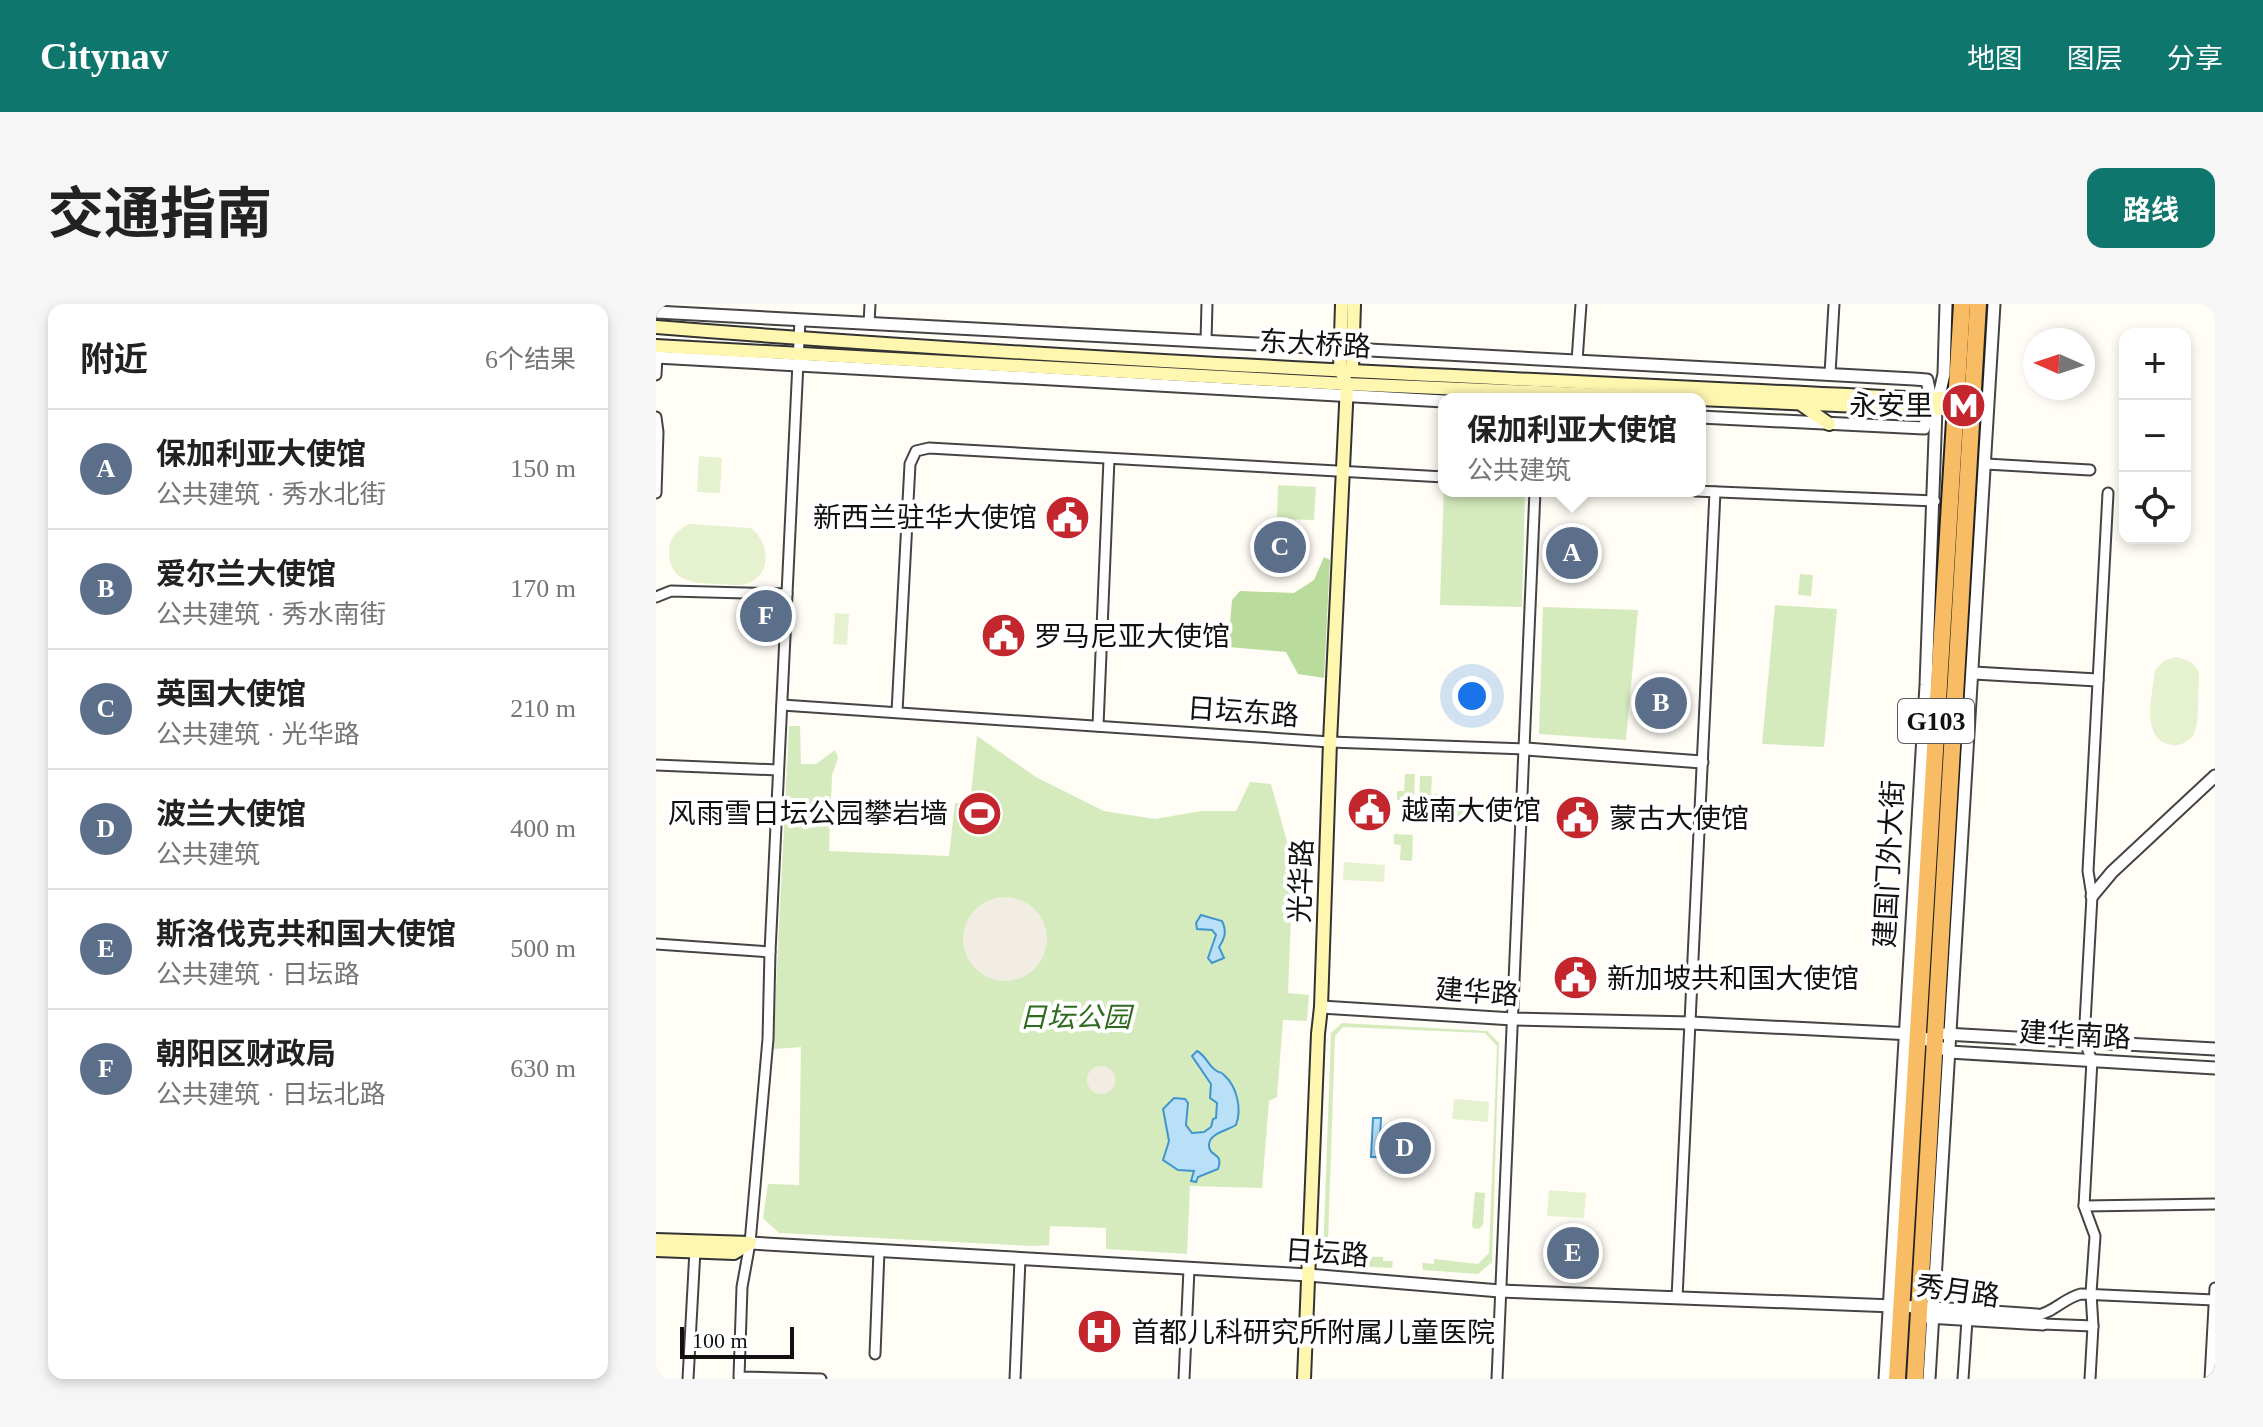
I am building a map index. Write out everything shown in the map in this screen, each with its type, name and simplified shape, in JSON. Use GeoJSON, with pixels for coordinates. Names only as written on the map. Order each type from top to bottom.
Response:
{"type":"FeatureCollection","features":[{"type":"Feature","properties":{"kind":"highway","name":"建国门外大街"},"geometry":{"type":"LineString","coordinates":[[1915,1379],[1926,1312],[1942,1041],[1964,402],[1962,304]]}},
{"type":"Feature","properties":{"kind":"highway","name":"建国门外大街"},"geometry":{"type":"LineString","coordinates":[[1897,1379],[1894,1307],[1911,1034],[1964,402],[1978,304]]}},
{"type":"Feature","properties":{"kind":"main road","name":"光华路"},"geometry":{"type":"LineString","coordinates":[[1304,1379],[1344,473],[1346,348],[1342,304]]}},
{"type":"Feature","properties":{"kind":"main road","name":"光华路"},"geometry":{"type":"LineString","coordinates":[[1346,348],[1354,304]]}},
{"type":"Feature","properties":{"kind":"main road","name":"东大桥路"},"geometry":{"type":"LineString","coordinates":[[656,327],[1934,404]]}},
{"type":"Feature","properties":{"kind":"main road","name":"东大桥路"},"geometry":{"type":"LineString","coordinates":[[656,346],[798,360],[1346,390],[1459,393]]}},
{"type":"Feature","properties":{"kind":"main road","name":"东大桥路"},"geometry":{"type":"LineString","coordinates":[[1706,400],[1964,402]]}},
{"type":"Feature","properties":{"kind":"main road"},"geometry":{"type":"LineString","coordinates":[[1798,402],[1829,424]]}},
{"type":"Feature","properties":{"kind":"main road"},"geometry":{"type":"LineString","coordinates":[[656,1240],[750,1243]]}},
{"type":"Feature","properties":{"kind":"main road"},"geometry":{"type":"LineString","coordinates":[[656,1250],[734,1253],[750,1243]]}},
{"type":"Feature","properties":{"kind":"street"},"geometry":{"type":"LineString","coordinates":[[869,324],[870,304]]}},
{"type":"Feature","properties":{"kind":"street"},"geometry":{"type":"LineString","coordinates":[[1206,341],[1207,304]]}},
{"type":"Feature","properties":{"kind":"street"},"geometry":{"type":"LineString","coordinates":[[1577,361],[1581,304]]}},
{"type":"Feature","properties":{"kind":"street"},"geometry":{"type":"LineString","coordinates":[[1830,374],[1834,304]]}},
{"type":"Feature","properties":{"kind":"street","name":"建国门外大街"},"geometry":{"type":"LineString","coordinates":[[1911,1034],[1935,501],[1932,475],[1934,404],[1944,374],[1946,304]]}},
{"type":"Feature","properties":{"kind":"street","name":"建国门外大街"},"geometry":{"type":"LineString","coordinates":[[1942,1041],[1974,673],[1994,304]]}},
{"type":"Feature","properties":{"kind":"street"},"geometry":{"type":"LineString","coordinates":[[657,312],[1927,380],[1934,404],[1924,428],[1706,417]]}},
{"type":"Feature","properties":{"kind":"street"},"geometry":{"type":"LineString","coordinates":[[657,312],[677,329]]}},
{"type":"Feature","properties":{"kind":"street"},"geometry":{"type":"LineString","coordinates":[[800,320],[768,1039],[750,1243],[742,1287],[739,1377],[821,1379]]}},
{"type":"Feature","properties":{"kind":"street"},"geometry":{"type":"LineString","coordinates":[[656,375],[656,357],[798,360]]}},
{"type":"Feature","properties":{"kind":"street"},"geometry":{"type":"LineString","coordinates":[[1346,390],[1438,400]]}},
{"type":"Feature","properties":{"kind":"street"},"geometry":{"type":"LineString","coordinates":[[656,417],[656,493]]}},
{"type":"Feature","properties":{"kind":"street"},"geometry":{"type":"LineString","coordinates":[[897,712],[910,464],[916,451],[929,448],[1438,477]]}},
{"type":"Feature","properties":{"kind":"street"},"geometry":{"type":"LineString","coordinates":[[1098,726],[1109,459]]}},
{"type":"Feature","properties":{"kind":"street"},"geometry":{"type":"LineString","coordinates":[[1986,464],[2090,470]]}},
{"type":"Feature","properties":{"kind":"street"},"geometry":{"type":"LineString","coordinates":[[1706,492],[1935,501]]}},
{"type":"Feature","properties":{"kind":"street"},"geometry":{"type":"LineString","coordinates":[[1677,1298],[1715,492]]}},
{"type":"Feature","properties":{"kind":"street"},"geometry":{"type":"LineString","coordinates":[[2090,1379],[2095,1236],[2084,1206],[2092,1060],[2084,1041],[2092,896],[2088,871],[2108,493]]}},
{"type":"Feature","properties":{"kind":"street"},"geometry":{"type":"LineString","coordinates":[[1497,1379],[1535,497]]}},
{"type":"Feature","properties":{"kind":"street"},"geometry":{"type":"LineString","coordinates":[[656,597],[671,591],[787,594]]}},
{"type":"Feature","properties":{"kind":"street"},"geometry":{"type":"LineString","coordinates":[[1974,673],[2097,680]]}},
{"type":"Feature","properties":{"kind":"street"},"geometry":{"type":"LineString","coordinates":[[1926,685],[1936,729]]}},
{"type":"Feature","properties":{"kind":"street","name":"日坛东路"},"geometry":{"type":"LineString","coordinates":[[782,705],[1330,742],[1526,749],[1702,762]]}},
{"type":"Feature","properties":{"kind":"street"},"geometry":{"type":"LineString","coordinates":[[656,765],[778,770]]}},
{"type":"Feature","properties":{"kind":"street"},"geometry":{"type":"LineString","coordinates":[[2092,896],[2123,862],[2215,776]]}},
{"type":"Feature","properties":{"kind":"street"},"geometry":{"type":"LineString","coordinates":[[656,944],[770,952]]}},
{"type":"Feature","properties":{"kind":"street","name":"建华路"},"geometry":{"type":"LineString","coordinates":[[1321,1007],[1513,1019],[1691,1023],[1911,1034]]}},
{"type":"Feature","properties":{"kind":"street"},"geometry":{"type":"LineString","coordinates":[[1911,1034],[1942,1041]]}},
{"type":"Feature","properties":{"kind":"street","name":"建华南路"},"geometry":{"type":"LineString","coordinates":[[1942,1041],[2084,1041],[2215,1049]]}},
{"type":"Feature","properties":{"kind":"street","name":"建华南路"},"geometry":{"type":"LineString","coordinates":[[1942,1041],[2092,1060],[2215,1068]]}},
{"type":"Feature","properties":{"kind":"street"},"geometry":{"type":"LineString","coordinates":[[2084,1206],[2215,1204]]}},
{"type":"Feature","properties":{"kind":"street","name":"日坛路"},"geometry":{"type":"LineString","coordinates":[[750,1243],[1308,1275],[1500,1291],[1894,1307]]}},
{"type":"Feature","properties":{"kind":"street"},"geometry":{"type":"LineString","coordinates":[[688,1379],[695,1250]]}},
{"type":"Feature","properties":{"kind":"street"},"geometry":{"type":"LineString","coordinates":[[875,1354],[879,1251]]}},
{"type":"Feature","properties":{"kind":"street"},"geometry":{"type":"LineString","coordinates":[[1015,1379],[1020,1259]]}},
{"type":"Feature","properties":{"kind":"street"},"geometry":{"type":"LineString","coordinates":[[1184,1379],[1189,1269]]}},
{"type":"Feature","properties":{"kind":"street"},"geometry":{"type":"LineString","coordinates":[[2210,1379],[2215,1288]]}},
{"type":"Feature","properties":{"kind":"street"},"geometry":{"type":"LineString","coordinates":[[2040,1319],[2068,1297],[2091,1293],[2214,1300]]}},
{"type":"Feature","properties":{"kind":"street","name":"建国门外大街"},"geometry":{"type":"LineString","coordinates":[[1885,1379],[1894,1307]]}},
{"type":"Feature","properties":{"kind":"street","name":"秀月路"},"geometry":{"type":"LineString","coordinates":[[1894,1307],[1967,1320],[2040,1319]]}},
{"type":"Feature","properties":{"kind":"street","name":"建国门外大街"},"geometry":{"type":"LineString","coordinates":[[1926,1312],[1929,1379]]}},
{"type":"Feature","properties":{"kind":"street","name":"秀月路"},"geometry":{"type":"LineString","coordinates":[[1926,1312],[2040,1319],[2093,1326]]}},
{"type":"Feature","properties":{"kind":"street"},"geometry":{"type":"LineString","coordinates":[[1963,1379],[1967,1320]]}},
{"type":"Feature","properties":{"kind":"green space"},"geometry":{"type":"Polygon","coordinates":[[[699,456],[722,458],[720,493],[697,492],[699,456]]]}},
{"type":"Feature","properties":{"kind":"green space"},"geometry":{"type":"Polygon","coordinates":[[[1278,485],[1316,487],[1314,520],[1277,519],[1278,485]]]}},
{"type":"Feature","properties":{"kind":"green space"},"geometry":{"type":"Polygon","coordinates":[[[1444,497],[1525,497],[1522,607],[1440,605],[1444,497]]]}},
{"type":"Feature","properties":{"kind":"green space"},"geometry":{"type":"Polygon","coordinates":[[[689,524],[751,528],[765,549],[762,572],[749,583],[738,585],[685,579],[670,562],[669,547],[674,535],[689,524]]]}},
{"type":"Feature","properties":{"kind":"green space"},"geometry":{"type":"Polygon","coordinates":[[[1324,557],[1330,560],[1324,678],[1298,674],[1286,652],[1228,647],[1232,600],[1240,591],[1294,593],[1314,580],[1324,557]]]}},
{"type":"Feature","properties":{"kind":"green space"},"geometry":{"type":"Polygon","coordinates":[[[1800,574],[1813,575],[1811,596],[1798,595],[1800,574]]]}},
{"type":"Feature","properties":{"kind":"green space"},"geometry":{"type":"Polygon","coordinates":[[[1775,605],[1837,609],[1824,747],[1762,744],[1775,605]]]}},
{"type":"Feature","properties":{"kind":"green space"},"geometry":{"type":"Polygon","coordinates":[[[1543,607],[1638,610],[1626,740],[1539,734],[1543,607]]]}},
{"type":"Feature","properties":{"kind":"green space"},"geometry":{"type":"Polygon","coordinates":[[[835,613],[849,614],[847,645],[833,644],[835,613]]]}},
{"type":"Feature","properties":{"kind":"green space"},"geometry":{"type":"Polygon","coordinates":[[[2177,657],[2191,662],[2199,672],[2198,713],[2194,734],[2182,744],[2173,745],[2162,742],[2156,735],[2150,715],[2155,670],[2165,660],[2177,657]]]}},
{"type":"Feature","properties":{"kind":"green space","name":"日坛公园"},"geometry":{"type":"Polygon","coordinates":[[[789,726],[800,726],[801,764],[816,764],[835,750],[838,758],[832,775],[829,851],[949,856],[955,803],[970,803],[977,736],[1036,777],[1104,811],[1155,819],[1201,811],[1236,811],[1250,782],[1271,784],[1293,863],[1288,993],[1309,995],[1307,1021],[1283,1020],[1277,1097],[1269,1101],[1262,1188],[1190,1186],[1187,1254],[1106,1249],[1106,1228],[1050,1226],[1049,1245],[1033,1246],[779,1233],[763,1218],[768,1184],[799,1185],[801,1047],[773,1049],[789,726]]]}},
{"type":"Feature","properties":{"kind":"green space"},"geometry":{"type":"Polygon","coordinates":[[[1405,774],[1415,774],[1414,801],[1397,800],[1397,791],[1404,791],[1405,774]]]}},
{"type":"Feature","properties":{"kind":"green space"},"geometry":{"type":"Polygon","coordinates":[[[1420,776],[1432,776],[1430,811],[1419,811],[1420,776]]]}},
{"type":"Feature","properties":{"kind":"green space"},"geometry":{"type":"Polygon","coordinates":[[[1435,794],[1443,794],[1445,801],[1469,801],[1467,820],[1438,819],[1434,813],[1435,794]]]}},
{"type":"Feature","properties":{"kind":"green space"},"geometry":{"type":"Polygon","coordinates":[[[1394,834],[1413,835],[1412,861],[1400,860],[1401,845],[1394,844],[1394,834]]]}},
{"type":"Feature","properties":{"kind":"green space"},"geometry":{"type":"Polygon","coordinates":[[[1344,862],[1385,865],[1384,882],[1343,880],[1344,862]]]}},
{"type":"Feature","properties":{"kind":"green space"},"geometry":{"type":"Polygon","coordinates":[[[1342,1023],[1487,1031],[1499,1043],[1492,1262],[1478,1274],[1423,1270],[1422,1263],[1434,1264],[1434,1259],[1478,1264],[1489,1253],[1497,1046],[1485,1033],[1343,1027],[1335,1036],[1328,1242],[1338,1256],[1383,1257],[1383,1261],[1393,1261],[1392,1268],[1331,1265],[1323,1258],[1331,1033],[1342,1023]]]}},
{"type":"Feature","properties":{"kind":"green space"},"geometry":{"type":"Polygon","coordinates":[[[1454,1099],[1489,1102],[1488,1122],[1452,1119],[1454,1099]]]}},
{"type":"Feature","properties":{"kind":"green space"},"geometry":{"type":"Polygon","coordinates":[[[1549,1190],[1586,1193],[1584,1218],[1547,1216],[1549,1190]]]}},
{"type":"Feature","properties":{"kind":"green space"},"geometry":{"type":"Polygon","coordinates":[[[1475,1192],[1485,1193],[1483,1225],[1479,1229],[1473,1228],[1472,1224],[1475,1192]]]}},
{"type":"Feature","properties":{"kind":"shaded area"},"geometry":{"type":"Polygon","coordinates":[[[1005,897],[1021,900],[1035,909],[1044,923],[1047,939],[1044,955],[1035,969],[1021,978],[1005,981],[989,978],[975,969],[966,955],[963,939],[966,923],[975,909],[989,900],[1005,897]]]}},
{"type":"Feature","properties":{"kind":"shaded area"},"geometry":{"type":"Polygon","coordinates":[[[1101,1066],[1111,1070],[1115,1080],[1111,1090],[1101,1094],[1091,1090],[1087,1080],[1091,1070],[1101,1066]]]}},
{"type":"Feature","properties":{"kind":"water"},"geometry":{"type":"Polygon","coordinates":[[[1201,915],[1222,921],[1224,928],[1219,947],[1224,958],[1212,963],[1208,958],[1216,935],[1212,930],[1197,929],[1196,923],[1201,915]]]}},
{"type":"Feature","properties":{"kind":"water"},"geometry":{"type":"Polygon","coordinates":[[[1197,1051],[1229,1081],[1235,1092],[1238,1112],[1236,1125],[1210,1141],[1211,1152],[1219,1159],[1218,1169],[1198,1177],[1196,1182],[1191,1181],[1194,1171],[1178,1170],[1163,1160],[1169,1141],[1163,1109],[1174,1098],[1185,1099],[1188,1103],[1186,1125],[1192,1133],[1204,1132],[1211,1127],[1216,1118],[1217,1103],[1210,1098],[1211,1084],[1192,1056],[1197,1051]]]}},
{"type":"Feature","properties":{"kind":"water"},"geometry":{"type":"Polygon","coordinates":[[[1373,1118],[1381,1118],[1379,1157],[1371,1157],[1373,1118]]]}},
{"type":"Feature","properties":{"kind":"place","name":"永安里"},"geometry":{"type":"Point","coordinates":[1964,405]}},
{"type":"Feature","properties":{"kind":"place","name":"新西兰驻华大使馆"},"geometry":{"type":"Point","coordinates":[1068,517]}},
{"type":"Feature","properties":{"kind":"place","name":"英国大使馆"},"geometry":{"type":"Point","coordinates":[1280,547]}},
{"type":"Feature","properties":{"kind":"place","name":"保加利亚大使馆"},"geometry":{"type":"Point","coordinates":[1572,553]}},
{"type":"Feature","properties":{"kind":"place","name":"朝阳区财政局"},"geometry":{"type":"Point","coordinates":[766,616]}},
{"type":"Feature","properties":{"kind":"place","name":"罗马尼亚大使馆"},"geometry":{"type":"Point","coordinates":[1003,636]}},
{"type":"Feature","properties":{"kind":"place","name":"爱尔兰大使馆"},"geometry":{"type":"Point","coordinates":[1661,703]}},
{"type":"Feature","properties":{"kind":"place","name":"越南大使馆"},"geometry":{"type":"Point","coordinates":[1370,810]}},
{"type":"Feature","properties":{"kind":"place","name":"风雨雪日坛公园攀岩墙"},"geometry":{"type":"Point","coordinates":[979,813]}},
{"type":"Feature","properties":{"kind":"place","name":"蒙古大使馆"},"geometry":{"type":"Point","coordinates":[1578,818]}},
{"type":"Feature","properties":{"kind":"place","name":"新加坡共和国大使馆"},"geometry":{"type":"Point","coordinates":[1576,978]}},
{"type":"Feature","properties":{"kind":"place","name":"波兰大使馆"},"geometry":{"type":"Point","coordinates":[1405,1148]}},
{"type":"Feature","properties":{"kind":"place","name":"斯洛伐克共和国大使馆"},"geometry":{"type":"Point","coordinates":[1573,1253]}},
{"type":"Feature","properties":{"kind":"place","name":"首都儿科研究所附属儿童医院"},"geometry":{"type":"Point","coordinates":[1100,1332]}}]}
